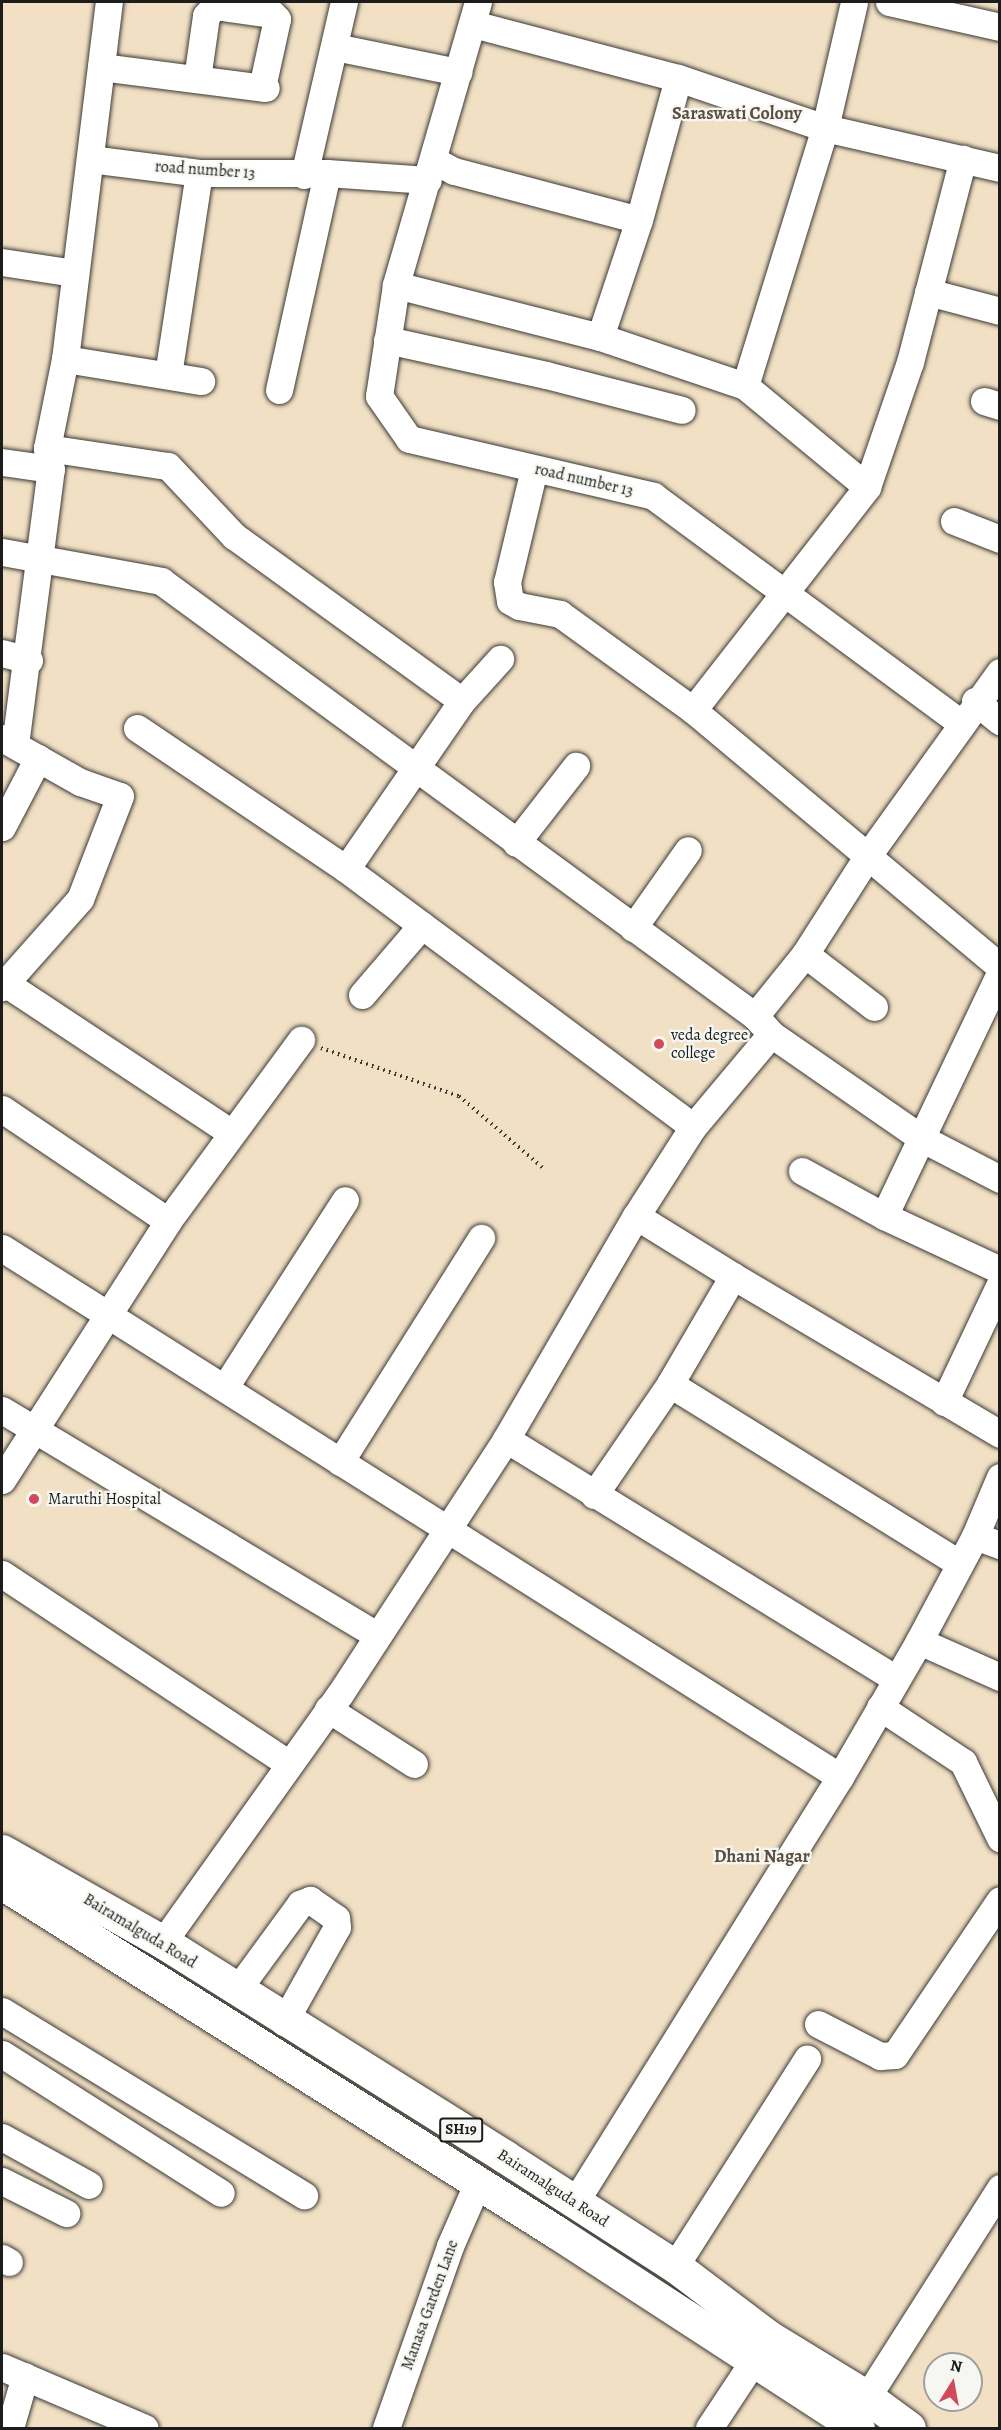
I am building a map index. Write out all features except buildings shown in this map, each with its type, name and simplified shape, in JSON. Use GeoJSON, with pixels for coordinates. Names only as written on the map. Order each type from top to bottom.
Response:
{"type":"FeatureCollection","features":[{"type":"Feature","properties":{"kind":"main road","name":"Bairamalguda Road"},"geometry":{"type":"LineString","coordinates":[[2,1851],[163,1942],[284,2022],[675,2266],[769,2337],[859,2420]]}},
{"type":"Feature","properties":{"kind":"main road","name":"Bairamalguda Road"},"geometry":{"type":"LineString","coordinates":[[2,1883],[478,2182],[754,2360],[859,2420],[909,2428]]}},
{"type":"Feature","properties":{"kind":"street"},"geometry":{"type":"LineString","coordinates":[[2,827],[18,747],[49,458],[65,359],[109,2]]}},
{"type":"Feature","properties":{"kind":"street"},"geometry":{"type":"LineString","coordinates":[[279,390],[344,2]]}},
{"type":"Feature","properties":{"kind":"street"},"geometry":{"type":"LineString","coordinates":[[745,386],[825,128],[854,2]]}},
{"type":"Feature","properties":{"kind":"street"},"geometry":{"type":"LineString","coordinates":[[889,2],[999,27]]}},
{"type":"Feature","properties":{"kind":"street"},"geometry":{"type":"LineString","coordinates":[[101,67],[197,79],[264,87],[277,19],[272,14],[214,6],[206,16],[197,79]]}},
{"type":"Feature","properties":{"kind":"street"},"geometry":{"type":"LineString","coordinates":[[475,13],[825,128],[999,168]]}},
{"type":"Feature","properties":{"kind":"street","name":"road number 13"},"geometry":{"type":"LineString","coordinates":[[475,13],[396,285],[387,340],[379,396],[409,439],[653,496],[782,594],[968,713],[999,721]]}},
{"type":"Feature","properties":{"kind":"street"},"geometry":{"type":"LineString","coordinates":[[335,47],[458,72]]}},
{"type":"Feature","properties":{"kind":"street"},"geometry":{"type":"LineString","coordinates":[[600,338],[639,220],[678,78]]}},
{"type":"Feature","properties":{"kind":"street","name":"road number 13"},"geometry":{"type":"LineString","coordinates":[[90,159],[199,173],[316,174],[431,170]]}},
{"type":"Feature","properties":{"kind":"street"},"geometry":{"type":"LineString","coordinates":[[693,710],[867,487],[910,362],[963,159]]}},
{"type":"Feature","properties":{"kind":"street"},"geometry":{"type":"LineString","coordinates":[[431,170],[454,171],[639,220]]}},
{"type":"Feature","properties":{"kind":"street"},"geometry":{"type":"LineString","coordinates":[[168,375],[199,173]]}},
{"type":"Feature","properties":{"kind":"street"},"geometry":{"type":"LineString","coordinates":[[2,262],[75,273]]}},
{"type":"Feature","properties":{"kind":"street"},"geometry":{"type":"LineString","coordinates":[[396,285],[600,338],[745,386],[867,487]]}},
{"type":"Feature","properties":{"kind":"street"},"geometry":{"type":"LineString","coordinates":[[928,292],[999,311]]}},
{"type":"Feature","properties":{"kind":"street"},"geometry":{"type":"LineString","coordinates":[[387,340],[546,375],[682,410]]}},
{"type":"Feature","properties":{"kind":"street"},"geometry":{"type":"LineString","coordinates":[[65,359],[201,381]]}},
{"type":"Feature","properties":{"kind":"street"},"geometry":{"type":"LineString","coordinates":[[2,462],[49,458],[168,466],[234,536],[462,701]]}},
{"type":"Feature","properties":{"kind":"street"},"geometry":{"type":"LineString","coordinates":[[534,469],[507,582],[510,601],[519,606],[561,614],[693,710],[869,854],[999,967]]}},
{"type":"Feature","properties":{"kind":"street"},"geometry":{"type":"LineString","coordinates":[[954,521],[999,539]]}},
{"type":"Feature","properties":{"kind":"street"},"geometry":{"type":"LineString","coordinates":[[2,552],[40,557],[161,581],[417,772],[921,1138],[999,1179]]}},
{"type":"Feature","properties":{"kind":"street"},"geometry":{"type":"LineString","coordinates":[[2,653],[29,660]]}},
{"type":"Feature","properties":{"kind":"street"},"geometry":{"type":"LineString","coordinates":[[346,869],[417,772],[462,701],[500,659]]}},
{"type":"Feature","properties":{"kind":"street"},"geometry":{"type":"LineString","coordinates":[[163,1942],[328,1709],[446,1526],[506,1439],[636,1216],[693,1127],[763,1025],[869,854],[999,672]]}},
{"type":"Feature","properties":{"kind":"street"},"geometry":{"type":"LineString","coordinates":[[137,728],[346,869],[693,1127]]}},
{"type":"Feature","properties":{"kind":"street"},"geometry":{"type":"LineString","coordinates":[[18,747],[80,782],[120,796],[80,898],[3,985],[231,1132]]}},
{"type":"Feature","properties":{"kind":"street"},"geometry":{"type":"LineString","coordinates":[[516,843],[576,766]]}},
{"type":"Feature","properties":{"kind":"street"},"geometry":{"type":"LineString","coordinates":[[633,928],[688,850]]}},
{"type":"Feature","properties":{"kind":"street"},"geometry":{"type":"LineString","coordinates":[[362,995],[422,925]]}},
{"type":"Feature","properties":{"kind":"street"},"geometry":{"type":"LineString","coordinates":[[805,954],[874,1007]]}},
{"type":"Feature","properties":{"kind":"street"},"geometry":{"type":"LineString","coordinates":[[884,1215],[999,973]]}},
{"type":"Feature","properties":{"kind":"street"},"geometry":{"type":"LineString","coordinates":[[2,1480],[32,1429],[110,1315],[168,1221],[231,1132],[301,1040]]}},
{"type":"Feature","properties":{"kind":"street"},"geometry":{"type":"LineString","coordinates":[[2,1109],[168,1221]]}},
{"type":"Feature","properties":{"kind":"street"},"geometry":{"type":"LineString","coordinates":[[802,1171],[884,1215],[999,1270]]}},
{"type":"Feature","properties":{"kind":"street"},"geometry":{"type":"LineString","coordinates":[[225,1387],[345,1200]]}},
{"type":"Feature","properties":{"kind":"street"},"geometry":{"type":"LineString","coordinates":[[636,1216],[999,1434]]}},
{"type":"Feature","properties":{"kind":"street"},"geometry":{"type":"LineString","coordinates":[[340,1462],[480,1238]]}},
{"type":"Feature","properties":{"kind":"street"},"geometry":{"type":"LineString","coordinates":[[2,1248],[225,1387],[340,1462],[446,1526],[840,1777]]}},
{"type":"Feature","properties":{"kind":"street"},"geometry":{"type":"LineString","coordinates":[[594,1495],[670,1384],[733,1276]]}},
{"type":"Feature","properties":{"kind":"street"},"geometry":{"type":"LineString","coordinates":[[944,1402],[999,1284]]}},
{"type":"Feature","properties":{"kind":"street"},"geometry":{"type":"LineString","coordinates":[[670,1384],[960,1564]]}},
{"type":"Feature","properties":{"kind":"street"},"geometry":{"type":"LineString","coordinates":[[2,1410],[375,1634]]}},
{"type":"Feature","properties":{"kind":"street"},"geometry":{"type":"LineString","coordinates":[[506,1439],[896,1679]]}},
{"type":"Feature","properties":{"kind":"street"},"geometry":{"type":"LineString","coordinates":[[575,2202],[840,1777],[919,1641],[960,1564],[987,1540],[999,1478]]}},
{"type":"Feature","properties":{"kind":"street"},"geometry":{"type":"LineString","coordinates":[[2,1574],[288,1763]]}},
{"type":"Feature","properties":{"kind":"street"},"geometry":{"type":"LineString","coordinates":[[919,1641],[999,1677]]}},
{"type":"Feature","properties":{"kind":"street"},"geometry":{"type":"LineString","coordinates":[[880,1707],[963,1762],[999,1838]]}},
{"type":"Feature","properties":{"kind":"street"},"geometry":{"type":"LineString","coordinates":[[328,1709],[414,1764]]}},
{"type":"Feature","properties":{"kind":"street"},"geometry":{"type":"LineString","coordinates":[[237,1990],[300,1904],[310,1900],[336,1918],[337,1927],[284,2022]]}},
{"type":"Feature","properties":{"kind":"street"},"geometry":{"type":"LineString","coordinates":[[818,2024],[880,2056],[895,2055],[999,1900]]}},
{"type":"Feature","properties":{"kind":"street"},"geometry":{"type":"LineString","coordinates":[[2,2012],[304,2195]]}},
{"type":"Feature","properties":{"kind":"street"},"geometry":{"type":"LineString","coordinates":[[2,2055],[221,2193]]}},
{"type":"Feature","properties":{"kind":"street"},"geometry":{"type":"LineString","coordinates":[[675,2266],[807,2059]]}},
{"type":"Feature","properties":{"kind":"street"},"geometry":{"type":"LineString","coordinates":[[2,2137],[89,2185]]}},
{"type":"Feature","properties":{"kind":"street"},"geometry":{"type":"LineString","coordinates":[[2,2181],[66,2213]]}},
{"type":"Feature","properties":{"kind":"street","name":"Manasa Garden Lane"},"geometry":{"type":"LineString","coordinates":[[386,2428],[450,2246],[478,2182]]}},
{"type":"Feature","properties":{"kind":"street"},"geometry":{"type":"LineString","coordinates":[[859,2420],[999,2188]]}},
{"type":"Feature","properties":{"kind":"street"},"geometry":{"type":"LineString","coordinates":[[709,2428],[754,2360]]}},
{"type":"Feature","properties":{"kind":"street"},"geometry":{"type":"LineString","coordinates":[[10,2428],[13,2371],[142,2427]]}},
{"type":"Feature","properties":{"kind":"path"},"geometry":{"type":"LineString","coordinates":[[301,1040],[459,1095],[543,1168]]}},
{"type":"Feature","properties":{"kind":"place","name":"veda degree college"},"geometry":{"type":"Point","coordinates":[659,1044]}},
{"type":"Feature","properties":{"kind":"place","name":"Maruthi Hospital"},"geometry":{"type":"Point","coordinates":[34,1499]}},
{"type":"Feature","properties":{"kind":"district","name":"Saraswati Colony"},"geometry":{"type":"Point","coordinates":[737,113]}},
{"type":"Feature","properties":{"kind":"district","name":"Dhani Nagar"},"geometry":{"type":"Point","coordinates":[762,1856]}}]}
